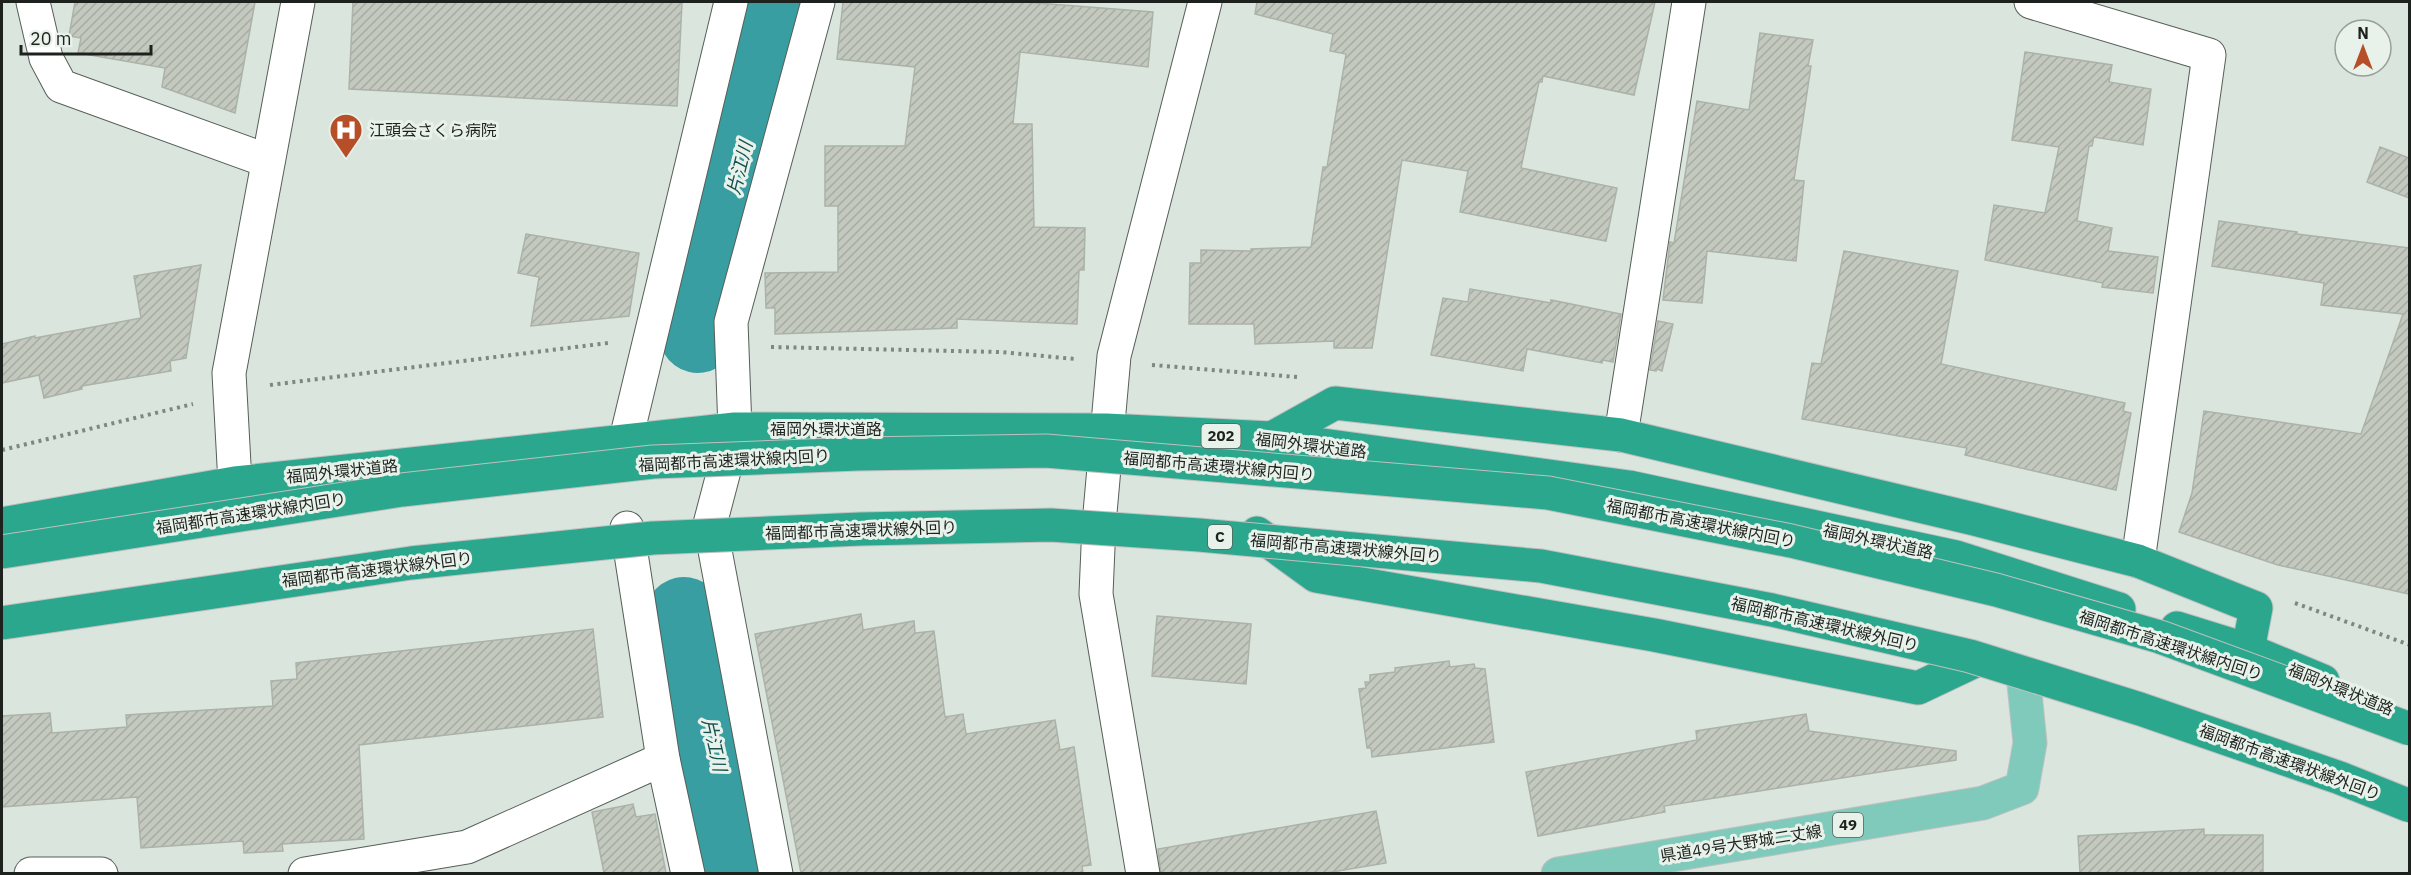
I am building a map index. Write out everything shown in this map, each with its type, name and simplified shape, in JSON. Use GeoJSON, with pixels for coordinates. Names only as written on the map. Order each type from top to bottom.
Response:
{"type":"FeatureCollection","features":[{"type":"Feature","properties":{"kind":"highway"},"geometry":{"type":"LineString","coordinates":[[1272,438],[1335,403],[1621,435],[1974,519],[2138,561],[2256,608],[2248,650]]}},
{"type":"Feature","properties":{"kind":"highway","name":"福岡外環状道路"},"geometry":{"type":"LineString","coordinates":[[2,524],[235,483],[735,429],[1106,430],[1272,438],[1629,487],[1956,557],[2248,650],[2409,717]]}},
{"type":"Feature","properties":{"kind":"highway","name":"福岡都市高速環状線内回り"},"geometry":{"type":"LineString","coordinates":[[2,552],[402,490],[653,462],[858,454],[1046,451],[1548,493],[1791,541],[1996,590],[2160,637],[2409,729]]}},
{"type":"Feature","properties":{"kind":"highway"},"geometry":{"type":"LineString","coordinates":[[2,617],[241,577],[627,528],[710,524],[1099,524],[1250,528],[1623,576],[1977,660],[2409,796]]}},
{"type":"Feature","properties":{"kind":"highway","name":"福岡都市高速環状線外回り"},"geometry":{"type":"LineString","coordinates":[[2,623],[411,562],[641,539],[861,529],[1051,525],[1324,545],[1541,566],[1760,608],[1992,663],[2151,712],[2340,778],[2409,806]]}},
{"type":"Feature","properties":{"kind":"highway"},"geometry":{"type":"LineString","coordinates":[[1250,528],[1316,576],[1654,635],[1918,688],[1977,660]]}},
{"type":"Feature","properties":{"kind":"main road","name":"県道49号大野城二丈線"},"geometry":{"type":"LineString","coordinates":[[1569,872],[1983,803],[2022,788],[2030,743],[2023,674]]}},
{"type":"Feature","properties":{"kind":"street"},"geometry":{"type":"LineString","coordinates":[[33,2],[46,58],[61,86],[268,161]]}},
{"type":"Feature","properties":{"kind":"street"},"geometry":{"type":"LineString","coordinates":[[235,483],[229,373],[298,2]]}},
{"type":"Feature","properties":{"kind":"street"},"geometry":{"type":"LineString","coordinates":[[626,439],[731,2]]}},
{"type":"Feature","properties":{"kind":"street"},"geometry":{"type":"LineString","coordinates":[[776,873],[710,524],[735,429],[731,322],[818,2]]}},
{"type":"Feature","properties":{"kind":"street"},"geometry":{"type":"LineString","coordinates":[[1143,873],[1096,594],[1099,524],[1114,356],[1205,2]]}},
{"type":"Feature","properties":{"kind":"street"},"geometry":{"type":"LineString","coordinates":[[1621,435],[1689,2]]}},
{"type":"Feature","properties":{"kind":"street"},"geometry":{"type":"LineString","coordinates":[[2031,2],[2209,56],[2138,561]]}},
{"type":"Feature","properties":{"kind":"street"},"geometry":{"type":"LineString","coordinates":[[627,528],[663,759],[688,873]]}},
{"type":"Feature","properties":{"kind":"street"},"geometry":{"type":"LineString","coordinates":[[305,873],[467,847],[663,759]]}},
{"type":"Feature","properties":{"kind":"street"},"geometry":{"type":"LineString","coordinates":[[31,873],[101,873]]}},
{"type":"Feature","properties":{"kind":"building"},"geometry":{"type":"Polygon","coordinates":[[[75,2],[255,2],[235,113],[162,87],[165,68],[78,53],[81,38],[69,36],[75,2]]]}},
{"type":"Feature","properties":{"kind":"building"},"geometry":{"type":"Polygon","coordinates":[[[353,2],[682,2],[677,106],[349,89],[353,2]]]}},
{"type":"Feature","properties":{"kind":"building"},"geometry":{"type":"Polygon","coordinates":[[[843,2],[1024,2],[1153,12],[1148,67],[1020,52],[1013,124],[1032,124],[1034,227],[1085,228],[1084,270],[1079,270],[1077,324],[957,319],[957,328],[775,334],[775,308],[766,308],[765,273],[838,272],[838,206],[825,206],[825,146],[905,146],[915,67],[837,59],[843,2]]]}},
{"type":"Feature","properties":{"kind":"building"},"geometry":{"type":"Polygon","coordinates":[[[1257,2],[1655,2],[1634,95],[1543,76],[1542,82],[1539,82],[1521,168],[1617,188],[1606,241],[1460,212],[1468,171],[1402,160],[1372,348],[1334,348],[1334,341],[1255,344],[1254,324],[1189,324],[1190,263],[1201,263],[1201,250],[1251,251],[1251,249],[1311,247],[1323,167],[1327,167],[1346,54],[1330,51],[1333,34],[1255,14],[1257,2]]]}},
{"type":"Feature","properties":{"kind":"building"},"geometry":{"type":"Polygon","coordinates":[[[1760,33],[1813,40],[1794,180],[1804,181],[1796,261],[1707,251],[1702,303],[1663,300],[1670,242],[1674,243],[1697,101],[1749,110],[1760,33]]]}},
{"type":"Feature","properties":{"kind":"building"},"geometry":{"type":"Polygon","coordinates":[[[2025,52],[2112,65],[2109,82],[2151,89],[2143,145],[2094,137],[2092,146],[2089,146],[2077,221],[2112,228],[2108,251],[2158,257],[2153,293],[2102,287],[2103,283],[1985,260],[1994,205],[2045,213],[2059,147],[2012,140],[2025,52]]]}},
{"type":"Feature","properties":{"kind":"building"},"geometry":{"type":"Polygon","coordinates":[[[2380,147],[2409,158],[2409,198],[2367,182],[2380,147]]]}},
{"type":"Feature","properties":{"kind":"building"},"geometry":{"type":"Polygon","coordinates":[[[2219,221],[2297,232],[2297,234],[2409,248],[2409,594],[2278,565],[2179,532],[2192,493],[2204,411],[2361,434],[2403,314],[2321,305],[2324,283],[2212,266],[2219,221]]]}},
{"type":"Feature","properties":{"kind":"building"},"geometry":{"type":"Polygon","coordinates":[[[526,234],[639,253],[629,316],[531,326],[539,277],[518,273],[526,234]]]}},
{"type":"Feature","properties":{"kind":"building"},"geometry":{"type":"Polygon","coordinates":[[[1844,251],[1958,271],[1941,364],[2125,403],[2123,411],[2131,413],[2116,490],[1965,455],[1967,448],[1802,419],[1812,363],[1821,364],[1844,251]]]}},
{"type":"Feature","properties":{"kind":"building"},"geometry":{"type":"Polygon","coordinates":[[[201,265],[186,358],[170,361],[171,371],[82,386],[82,389],[44,398],[39,375],[2,383],[2,344],[141,318],[134,276],[201,265]]]}},
{"type":"Feature","properties":{"kind":"building"},"geometry":{"type":"Polygon","coordinates":[[[1470,289],[1551,303],[1551,300],[1621,314],[1613,362],[1603,360],[1602,363],[1527,349],[1523,371],[1431,355],[1443,298],[1468,302],[1470,289]]]}},
{"type":"Feature","properties":{"kind":"building"},"geometry":{"type":"Polygon","coordinates":[[[1658,321],[1673,324],[1662,371],[1650,370],[1658,321]]]}},
{"type":"Feature","properties":{"kind":"building"},"geometry":{"type":"Polygon","coordinates":[[[861,614],[863,630],[914,621],[915,633],[934,631],[945,717],[963,714],[966,734],[1055,720],[1060,750],[1074,747],[1091,865],[1082,866],[1083,873],[801,873],[755,634],[861,614]]]}},
{"type":"Feature","properties":{"kind":"building"},"geometry":{"type":"Polygon","coordinates":[[[1157,616],[1251,624],[1246,684],[1152,676],[1157,616]]]}},
{"type":"Feature","properties":{"kind":"building"},"geometry":{"type":"Polygon","coordinates":[[[593,629],[603,717],[359,745],[364,839],[282,844],[283,851],[244,853],[243,841],[141,848],[137,797],[2,807],[2,716],[50,713],[52,733],[127,727],[126,715],[273,706],[271,681],[297,679],[296,663],[593,629]]]}},
{"type":"Feature","properties":{"kind":"building"},"geometry":{"type":"Polygon","coordinates":[[[1449,661],[1450,667],[1474,664],[1475,668],[1485,669],[1494,742],[1372,757],[1371,748],[1367,748],[1359,689],[1366,688],[1365,682],[1370,682],[1370,675],[1395,672],[1395,668],[1449,661]]]}},
{"type":"Feature","properties":{"kind":"building"},"geometry":{"type":"Polygon","coordinates":[[[1806,714],[1809,731],[1956,751],[1956,760],[1664,806],[1665,812],[1538,836],[1526,772],[1697,740],[1696,731],[1806,714]]]}},
{"type":"Feature","properties":{"kind":"building"},"geometry":{"type":"Polygon","coordinates":[[[633,804],[636,817],[655,814],[666,873],[604,873],[592,812],[633,804]]]}},
{"type":"Feature","properties":{"kind":"building"},"geometry":{"type":"Polygon","coordinates":[[[1376,811],[1386,863],[1326,873],[1161,873],[1158,849],[1376,811]]]}},
{"type":"Feature","properties":{"kind":"building"},"geometry":{"type":"Polygon","coordinates":[[[2204,829],[2204,835],[2263,835],[2263,873],[2080,873],[2078,836],[2204,829]]]}},
{"type":"Feature","properties":{"kind":"waterway","name":"片江川"},"geometry":{"type":"LineString","coordinates":[[698,334],[783,2]]}},
{"type":"Feature","properties":{"kind":"waterway","name":"片江川"},"geometry":{"type":"LineString","coordinates":[[684,616],[745,874]]}},
{"type":"Feature","properties":{"kind":"place","name":"江頭会さくら病院"},"geometry":{"type":"Point","coordinates":[346,159]}}]}
